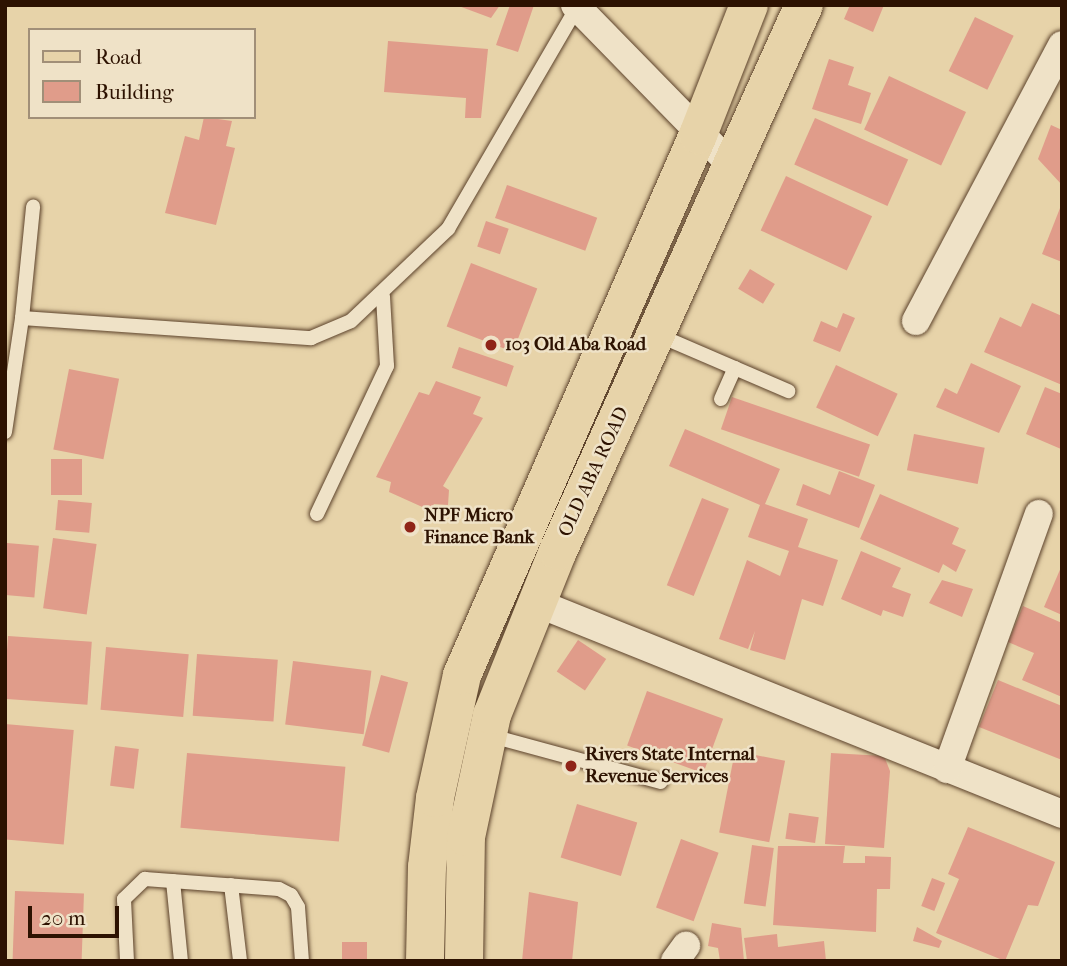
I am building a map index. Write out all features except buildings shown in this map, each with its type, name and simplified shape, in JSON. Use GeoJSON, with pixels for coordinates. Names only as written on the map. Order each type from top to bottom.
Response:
{"type":"FeatureCollection","features":[{"type":"Feature","properties":{"kind":"main road"},"geometry":{"type":"LineString","coordinates":[[425,961],[433,812],[461,675],[698,135],[750,5]]}},
{"type":"Feature","properties":{"kind":"main road","name":"OLD ABA ROAD"},"geometry":{"type":"LineString","coordinates":[[464,961],[466,837],[487,734],[537,603],[804,5]]}},
{"type":"Feature","properties":{"kind":"street"},"geometry":{"type":"LineString","coordinates":[[576,6],[698,135],[732,166]]}},
{"type":"Feature","properties":{"kind":"street"},"geometry":{"type":"LineString","coordinates":[[916,321],[1058,63]]}},
{"type":"Feature","properties":{"kind":"street"},"geometry":{"type":"LineString","coordinates":[[947,769],[1039,514]]}},
{"type":"Feature","properties":{"kind":"street"},"geometry":{"type":"LineString","coordinates":[[537,603],[1062,814]]}},
{"type":"Feature","properties":{"kind":"lane"},"geometry":{"type":"LineString","coordinates":[[22,318],[311,338],[351,321],[383,296],[448,229],[576,6]]}},
{"type":"Feature","properties":{"kind":"lane"},"geometry":{"type":"LineString","coordinates":[[5,432],[22,318],[33,207]]}},
{"type":"Feature","properties":{"kind":"lane"},"geometry":{"type":"LineString","coordinates":[[317,514],[387,366],[383,296]]}},
{"type":"Feature","properties":{"kind":"lane"},"geometry":{"type":"LineString","coordinates":[[657,334],[788,391]]}},
{"type":"Feature","properties":{"kind":"lane"},"geometry":{"type":"LineString","coordinates":[[722,399],[735,368]]}},
{"type":"Feature","properties":{"kind":"lane"},"geometry":{"type":"LineString","coordinates":[[487,734],[661,782]]}},
{"type":"Feature","properties":{"kind":"lane"},"geometry":{"type":"LineString","coordinates":[[127,961],[124,899],[145,879],[232,885],[292,895],[302,961]]}},
{"type":"Feature","properties":{"kind":"lane"},"geometry":{"type":"LineString","coordinates":[[173,881],[181,961]]}},
{"type":"Feature","properties":{"kind":"lane"},"geometry":{"type":"LineString","coordinates":[[232,885],[240,961]]}},
{"type":"Feature","properties":{"kind":"place","name":"103 Old Aba Road"},"geometry":{"type":"Point","coordinates":[491,345]}},
{"type":"Feature","properties":{"kind":"place","name":"NPF Micro Finance Bank"},"geometry":{"type":"Point","coordinates":[410,527]}},
{"type":"Feature","properties":{"kind":"place","name":"Rivers State Internal Revenue Services"},"geometry":{"type":"Point","coordinates":[571,766]}}]}
